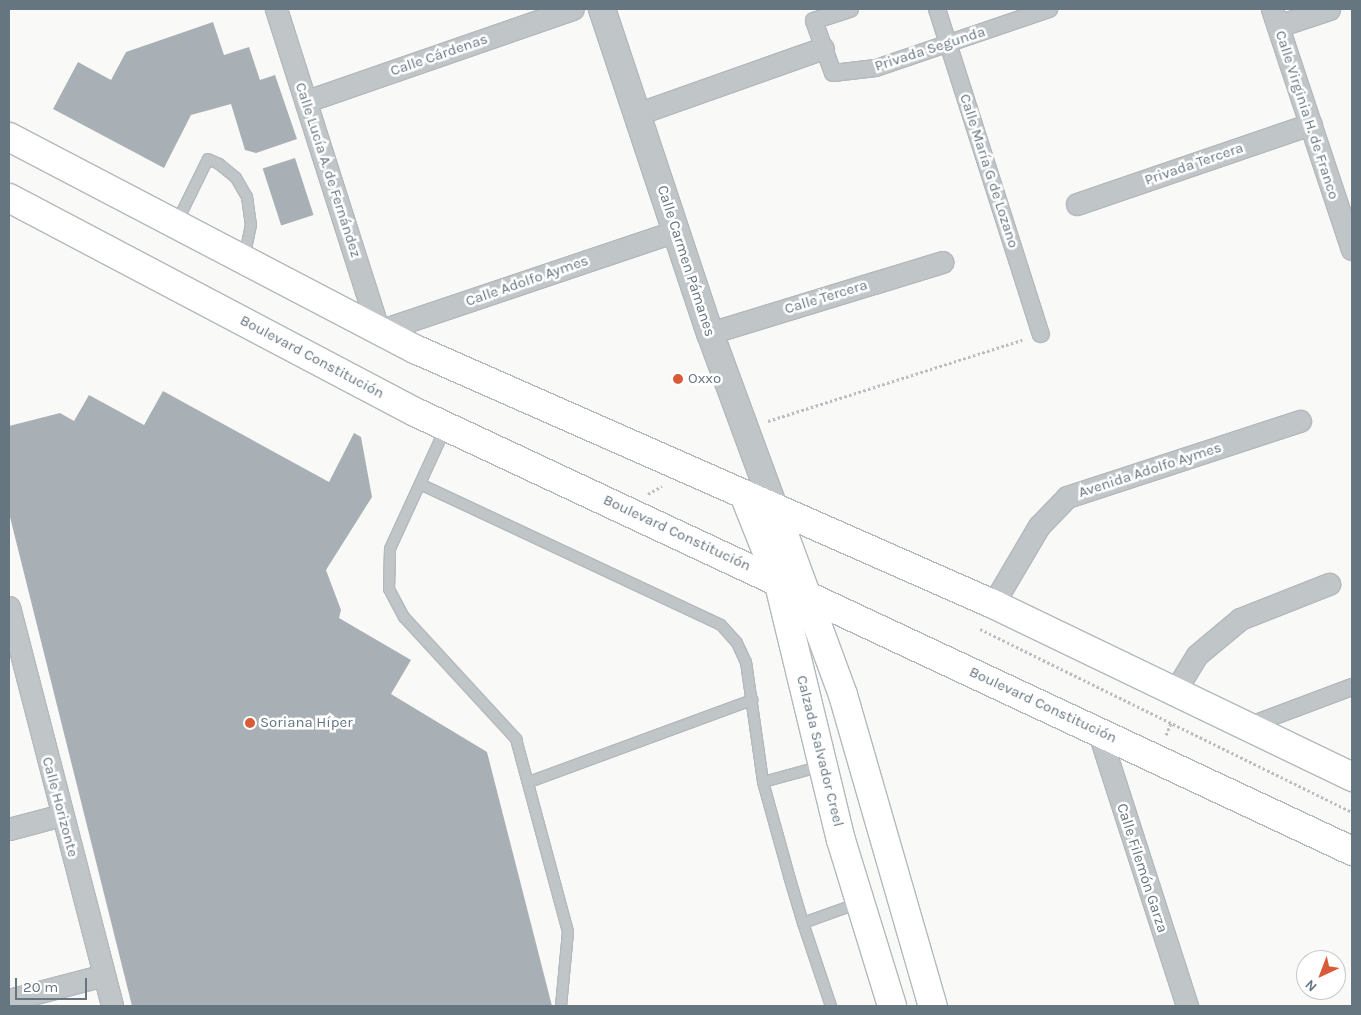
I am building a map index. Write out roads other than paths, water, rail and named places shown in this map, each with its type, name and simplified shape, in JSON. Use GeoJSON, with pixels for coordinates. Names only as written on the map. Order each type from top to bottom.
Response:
{"type":"FeatureCollection","features":[{"type":"Feature","properties":{"kind":"main road"},"geometry":{"type":"LineString","coordinates":[[9,137],[379,331],[688,473],[993,604],[1352,777]]}},
{"type":"Feature","properties":{"kind":"main road","name":"Boulevard Constitución"},"geometry":{"type":"LineString","coordinates":[[9,198],[447,426],[1098,730],[1352,851]]}},
{"type":"Feature","properties":{"kind":"main road","name":"Calzada Salvador Creel"},"geometry":{"type":"LineString","coordinates":[[745,498],[778,580],[823,766],[860,902],[892,1006]]}},
{"type":"Feature","properties":{"kind":"main road"},"geometry":{"type":"LineString","coordinates":[[775,510],[843,695],[933,1006]]}},
{"type":"Feature","properties":{"kind":"street","name":"Calle Lucía A. de Fernández"},"geometry":{"type":"LineString","coordinates":[[276,9],[379,331]]}},
{"type":"Feature","properties":{"kind":"street","name":"Calle Cárdenas"},"geometry":{"type":"LineString","coordinates":[[307,101],[572,9]]}},
{"type":"Feature","properties":{"kind":"street","name":"Calle Carmen Pámanes"},"geometry":{"type":"LineString","coordinates":[[602,9],[710,333],[775,510]]}},
{"type":"Feature","properties":{"kind":"street","name":"Privada Segunda"},"geometry":{"type":"LineString","coordinates":[[850,9],[814,21],[833,73],[876,68],[1049,9]]}},
{"type":"Feature","properties":{"kind":"street","name":"Calle María G de Lozano"},"geometry":{"type":"LineString","coordinates":[[937,9],[1042,334]]}},
{"type":"Feature","properties":{"kind":"street"},"geometry":{"type":"LineString","coordinates":[[1275,17],[1329,9]]}},
{"type":"Feature","properties":{"kind":"street","name":"Calle Virginia H. de Franco"},"geometry":{"type":"LineString","coordinates":[[1275,17],[1352,249]]}},
{"type":"Feature","properties":{"kind":"street"},"geometry":{"type":"LineString","coordinates":[[637,114],[823,48]]}},
{"type":"Feature","properties":{"kind":"street","name":"Privada Tercera"},"geometry":{"type":"LineString","coordinates":[[1077,204],[1311,124]]}},
{"type":"Feature","properties":{"kind":"street","name":"Calle Adolfo Aymes"},"geometry":{"type":"LineString","coordinates":[[379,331],[676,231]]}},
{"type":"Feature","properties":{"kind":"street","name":"Calle Tercera"},"geometry":{"type":"LineString","coordinates":[[710,333],[942,262]]}},
{"type":"Feature","properties":{"kind":"street","name":"Avenida Adolfo Aymes"},"geometry":{"type":"LineString","coordinates":[[993,604],[1039,526],[1066,497],[1300,421]]}},
{"type":"Feature","properties":{"kind":"street"},"geometry":{"type":"LineString","coordinates":[[1175,691],[1197,655],[1240,619],[1329,584]]}},
{"type":"Feature","properties":{"kind":"street","name":"Calle Horizonte"},"geometry":{"type":"LineString","coordinates":[[9,607],[17,671],[62,814],[112,1006]]}},
{"type":"Feature","properties":{"kind":"street"},"geometry":{"type":"LineString","coordinates":[[1248,726],[1352,687]]}},
{"type":"Feature","properties":{"kind":"street","name":"Calle Filemón Garza"},"geometry":{"type":"LineString","coordinates":[[1098,730],[1187,1006]]}},
{"type":"Feature","properties":{"kind":"street"},"geometry":{"type":"LineString","coordinates":[[9,829],[62,814]]}},
{"type":"Feature","properties":{"kind":"street"},"geometry":{"type":"LineString","coordinates":[[9,1000],[104,975]]}},
{"type":"Feature","properties":{"kind":"lane"},"geometry":{"type":"LineString","coordinates":[[176,225],[208,159],[219,164],[236,178],[247,197],[251,225],[244,261]]}},
{"type":"Feature","properties":{"kind":"lane"},"geometry":{"type":"LineString","coordinates":[[447,426],[390,549],[387,577],[392,598],[404,618],[509,729],[528,782],[570,942],[561,1006]]}},
{"type":"Feature","properties":{"kind":"lane"},"geometry":{"type":"LineString","coordinates":[[420,484],[721,625],[742,652],[752,700],[763,782],[802,923],[831,1006]]}},
{"type":"Feature","properties":{"kind":"lane"},"geometry":{"type":"LineString","coordinates":[[528,782],[752,700]]}},
{"type":"Feature","properties":{"kind":"lane"},"geometry":{"type":"LineString","coordinates":[[763,782],[823,766]]}},
{"type":"Feature","properties":{"kind":"lane"},"geometry":{"type":"LineString","coordinates":[[802,923],[860,902]]}},
{"type":"Feature","properties":{"kind":"place","name":"Oxxo"},"geometry":{"type":"Point","coordinates":[678,379]}},
{"type":"Feature","properties":{"kind":"place","name":"Soriana Híper"},"geometry":{"type":"Point","coordinates":[250,723]}}]}
